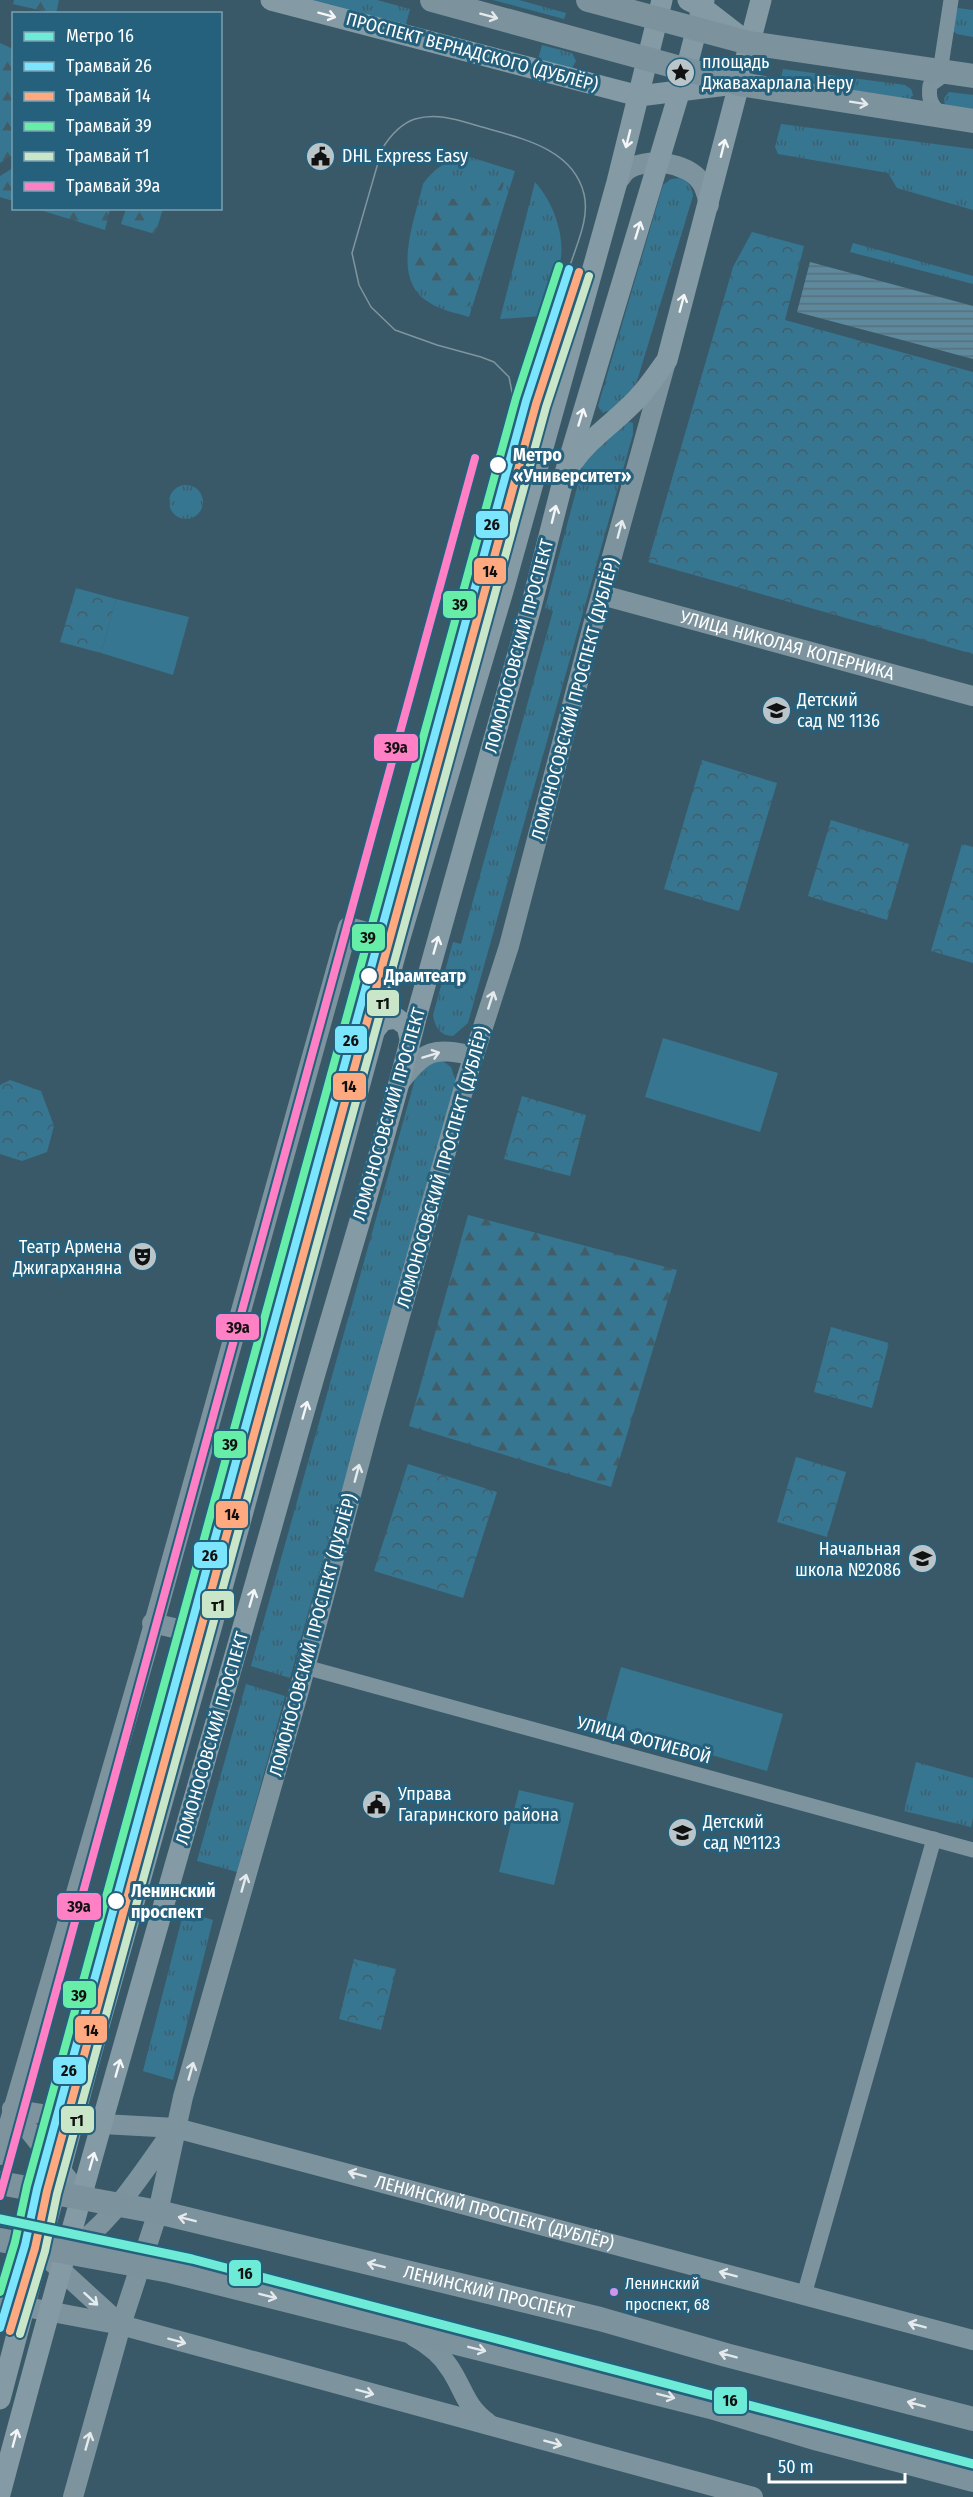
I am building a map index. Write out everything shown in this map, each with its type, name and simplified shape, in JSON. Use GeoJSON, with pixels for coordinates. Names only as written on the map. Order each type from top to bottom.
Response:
{"type":"FeatureCollection","features":[{"type":"Feature","properties":{"kind":"main road","name":"ПРОСПЕКТ ВЕРНАДСКОГО (ДУБЛЁР)"},"geometry":{"type":"LineString","coordinates":[[271,0],[639,96]]}},
{"type":"Feature","properties":{"kind":"main road"},"geometry":{"type":"LineString","coordinates":[[432,0],[739,84],[973,121]]}},
{"type":"Feature","properties":{"kind":"main road"},"geometry":{"type":"LineString","coordinates":[[588,0],[659,9],[697,9],[749,43],[956,74]]}},
{"type":"Feature","properties":{"kind":"main road"},"geometry":{"type":"LineString","coordinates":[[709,205],[761,0]]}},
{"type":"Feature","properties":{"kind":"main road"},"geometry":{"type":"LineString","coordinates":[[659,9],[639,96],[739,84]]}},
{"type":"Feature","properties":{"kind":"main road","name":"ЛОМОНОСОВСКИЙ ПРОСПЕКТ"},"geometry":{"type":"LineString","coordinates":[[49,2312],[400,1083],[410,1039],[531,607],[565,473],[686,70],[697,9]]}},
{"type":"Feature","properties":{"kind":"main road","name":"ЛОМОНОСОВСКИЙ ПРОСПЕКТ"},"geometry":{"type":"LineString","coordinates":[[25,2308],[74,2120],[399,941],[503,591],[639,96]]}},
{"type":"Feature","properties":{"kind":"main road","name":"ЛОМОНОСОВСКИЙ ПРОСПЕКТ (ДУБЛЁР)"},"geometry":{"type":"LineString","coordinates":[[667,360],[709,205]]}},
{"type":"Feature","properties":{"kind":"main road"},"geometry":{"type":"LineString","coordinates":[[565,473],[593,438],[632,405],[667,360]]}},
{"type":"Feature","properties":{"kind":"main road"},"geometry":{"type":"LineString","coordinates":[[375,1030],[383,1020],[396,1018],[407,1026],[410,1039]]}},
{"type":"Feature","properties":{"kind":"main road"},"geometry":{"type":"LineString","coordinates":[[239,1523],[243,1535],[253,1540],[263,1539],[270,1532]]}},
{"type":"Feature","properties":{"kind":"main road","name":"ЛЕНИНСКИЙ ПРОСПЕКТ"},"geometry":{"type":"LineString","coordinates":[[0,2182],[158,2211],[600,2319],[726,2355],[973,2419]]}},
{"type":"Feature","properties":{"kind":"main road"},"geometry":{"type":"LineString","coordinates":[[0,2240],[40,2249],[63,2263],[140,2266],[170,2271],[711,2407],[818,2439],[973,2480]]}},
{"type":"Feature","properties":{"kind":"main road"},"geometry":{"type":"LineString","coordinates":[[0,2399],[25,2308]]}},
{"type":"Feature","properties":{"kind":"main road"},"geometry":{"type":"LineString","coordinates":[[0,2494],[49,2312]]}},
{"type":"Feature","properties":{"kind":"street"},"geometry":{"type":"LineString","coordinates":[[948,118],[931,104],[929,93],[930,85],[936,80],[956,74],[951,0]]}},
{"type":"Feature","properties":{"kind":"street"},"geometry":{"type":"LineString","coordinates":[[617,182],[627,170],[642,164],[658,162],[687,170],[700,180],[709,205]]}},
{"type":"Feature","properties":{"kind":"street","name":"ЛОМОНОСОВСКИЙ ПРОСПЕКТ (ДУБЛЁР)"},"geometry":{"type":"LineString","coordinates":[[158,2211],[176,2128],[305,1667],[370,1423],[474,1056],[508,946],[667,360]]}},
{"type":"Feature","properties":{"kind":"street","name":"УЛИЦА НИКОЛАЯ КОПЕРНИКА"},"geometry":{"type":"LineString","coordinates":[[602,595],[973,696]]}},
{"type":"Feature","properties":{"kind":"street"},"geometry":{"type":"LineString","coordinates":[[0,2155],[146,1652],[152,1623],[348,927],[399,941]]}},
{"type":"Feature","properties":{"kind":"street"},"geometry":{"type":"LineString","coordinates":[[400,1083],[416,1061],[428,1054],[448,1050],[474,1056]]}},
{"type":"Feature","properties":{"kind":"street"},"geometry":{"type":"LineString","coordinates":[[152,1623],[208,1636]]}},
{"type":"Feature","properties":{"kind":"street","name":"УЛИЦА ФОТИЕВОЙ"},"geometry":{"type":"LineString","coordinates":[[305,1667],[973,1850]]}},
{"type":"Feature","properties":{"kind":"street"},"geometry":{"type":"LineString","coordinates":[[804,2295],[934,1839]]}},
{"type":"Feature","properties":{"kind":"street"},"geometry":{"type":"LineString","coordinates":[[12,2109],[81,2197]]}},
{"type":"Feature","properties":{"kind":"street","name":"ЛЕНИНСКИЙ ПРОСПЕКТ (ДУБЛЁР)"},"geometry":{"type":"LineString","coordinates":[[12,2109],[102,2124],[176,2128],[973,2340]]}},
{"type":"Feature","properties":{"kind":"street"},"geometry":{"type":"LineString","coordinates":[[121,2325],[63,2263],[118,2204],[176,2128]]}},
{"type":"Feature","properties":{"kind":"street"},"geometry":{"type":"LineString","coordinates":[[72,2497],[121,2325],[158,2211]]}},
{"type":"Feature","properties":{"kind":"street"},"geometry":{"type":"LineString","coordinates":[[0,2302],[121,2325],[753,2497]]}},
{"type":"Feature","properties":{"kind":"street"},"geometry":{"type":"LineString","coordinates":[[403,2330],[426,2343],[440,2356],[451,2370],[469,2406],[475,2414],[491,2426]]}},
{"type":"Feature","properties":{"kind":"green space"},"geometry":{"type":"Polygon","coordinates":[[[14,0],[59,0],[56,12],[13,4],[14,0]]]}},
{"type":"Feature","properties":{"kind":"green space"},"geometry":{"type":"Polygon","coordinates":[[[303,0],[377,0],[410,9],[405,28],[303,0]]]}},
{"type":"Feature","properties":{"kind":"green space"},"geometry":{"type":"Polygon","coordinates":[[[493,0],[519,0],[566,13],[564,19],[493,0]]]}},
{"type":"Feature","properties":{"kind":"green space"},"geometry":{"type":"Polygon","coordinates":[[[958,8],[973,10],[973,37],[957,34],[952,30],[954,15],[958,8]]]}},
{"type":"Feature","properties":{"kind":"green space"},"geometry":{"type":"Polygon","coordinates":[[[0,43],[12,49],[12,155],[0,163],[0,43]]]}},
{"type":"Feature","properties":{"kind":"green space"},"geometry":{"type":"Polygon","coordinates":[[[542,45],[572,53],[576,61],[571,70],[537,63],[542,45]]]}},
{"type":"Feature","properties":{"kind":"green space"},"geometry":{"type":"Polygon","coordinates":[[[783,69],[905,85],[911,89],[913,95],[910,101],[779,86],[783,69]]]}},
{"type":"Feature","properties":{"kind":"green space"},"geometry":{"type":"Polygon","coordinates":[[[949,92],[973,95],[973,113],[945,107],[944,98],[949,92]]]}},
{"type":"Feature","properties":{"kind":"green space"},"geometry":{"type":"Polygon","coordinates":[[[781,124],[973,149],[973,210],[897,188],[888,173],[778,154],[775,147],[781,124]]]}},
{"type":"Feature","properties":{"kind":"green space"},"geometry":{"type":"Polygon","coordinates":[[[470,157],[515,171],[469,317],[434,305],[418,293],[410,280],[408,248],[423,184],[443,165],[470,157]]]}},
{"type":"Feature","properties":{"kind":"green space"},"geometry":{"type":"Polygon","coordinates":[[[12,169],[12,201],[0,197],[0,176],[12,169]]]}},
{"type":"Feature","properties":{"kind":"green space"},"geometry":{"type":"Polygon","coordinates":[[[495,177],[504,183],[488,231],[473,297],[470,305],[461,310],[447,305],[422,287],[414,275],[412,255],[430,231],[429,201],[433,192],[452,199],[462,197],[495,177]]]}},
{"type":"Feature","properties":{"kind":"green space"},"geometry":{"type":"Polygon","coordinates":[[[681,178],[690,185],[693,196],[637,381],[623,401],[613,409],[602,413],[598,406],[663,185],[671,179],[681,178]]]}},
{"type":"Feature","properties":{"kind":"green space"},"geometry":{"type":"Polygon","coordinates":[[[535,182],[547,198],[559,227],[561,257],[558,272],[543,316],[500,319],[535,182]]]}},
{"type":"Feature","properties":{"kind":"green space"},"geometry":{"type":"Polygon","coordinates":[[[40,210],[110,210],[105,230],[40,210]]]}},
{"type":"Feature","properties":{"kind":"green space"},"geometry":{"type":"Polygon","coordinates":[[[126,210],[163,210],[155,234],[121,224],[126,210]]]}},
{"type":"Feature","properties":{"kind":"green space"},"geometry":{"type":"Polygon","coordinates":[[[752,232],[804,246],[785,320],[973,372],[973,654],[648,562],[733,267],[752,232]]]}},
{"type":"Feature","properties":{"kind":"green space"},"geometry":{"type":"Polygon","coordinates":[[[853,243],[973,276],[973,284],[850,252],[853,243]]]}},
{"type":"Feature","properties":{"kind":"green space"},"geometry":{"type":"Polygon","coordinates":[[[625,423],[633,423],[633,434],[468,1023],[453,1036],[448,1036],[439,1030],[433,1015],[453,942],[461,944],[553,611],[545,608],[584,461],[625,423]]]}},
{"type":"Feature","properties":{"kind":"green space"},"geometry":{"type":"Polygon","coordinates":[[[186,485],[198,490],[203,502],[198,514],[186,519],[174,514],[169,502],[174,490],[186,485]]]}},
{"type":"Feature","properties":{"kind":"green space"},"geometry":{"type":"Polygon","coordinates":[[[493,540],[504,543],[392,935],[383,933],[493,540]]]}},
{"type":"Feature","properties":{"kind":"green space"},"geometry":{"type":"Polygon","coordinates":[[[76,588],[116,599],[101,653],[60,642],[76,588]]]}},
{"type":"Feature","properties":{"kind":"green space"},"geometry":{"type":"Polygon","coordinates":[[[116,599],[189,617],[173,675],[101,653],[116,599]]]}},
{"type":"Feature","properties":{"kind":"green space"},"geometry":{"type":"Polygon","coordinates":[[[702,760],[777,783],[739,911],[664,889],[702,760]]]}},
{"type":"Feature","properties":{"kind":"green space"},"geometry":{"type":"Polygon","coordinates":[[[831,820],[909,844],[887,920],[808,896],[831,820]]]}},
{"type":"Feature","properties":{"kind":"green space"},"geometry":{"type":"Polygon","coordinates":[[[962,844],[973,847],[973,963],[931,951],[962,844]]]}},
{"type":"Feature","properties":{"kind":"green space"},"geometry":{"type":"Polygon","coordinates":[[[663,1038],[778,1073],[760,1132],[645,1097],[663,1038]]]}},
{"type":"Feature","properties":{"kind":"green space"},"geometry":{"type":"Polygon","coordinates":[[[441,1060],[451,1067],[456,1081],[290,1678],[251,1666],[417,1072],[420,1067],[441,1060]]]}},
{"type":"Feature","properties":{"kind":"green space"},"geometry":{"type":"Polygon","coordinates":[[[10,1080],[41,1091],[54,1126],[47,1152],[22,1161],[0,1154],[0,1085],[10,1080]]]}},
{"type":"Feature","properties":{"kind":"green space"},"geometry":{"type":"Polygon","coordinates":[[[522,1096],[586,1115],[570,1176],[504,1159],[522,1096]]]}},
{"type":"Feature","properties":{"kind":"green space"},"geometry":{"type":"Polygon","coordinates":[[[468,1215],[677,1270],[611,1487],[409,1426],[468,1215]]]}},
{"type":"Feature","properties":{"kind":"green space"},"geometry":{"type":"Polygon","coordinates":[[[831,1327],[889,1343],[872,1408],[814,1392],[831,1327]]]}},
{"type":"Feature","properties":{"kind":"green space"},"geometry":{"type":"Polygon","coordinates":[[[796,1457],[846,1472],[827,1537],[777,1522],[796,1457]]]}},
{"type":"Feature","properties":{"kind":"green space"},"geometry":{"type":"Polygon","coordinates":[[[408,1464],[497,1492],[463,1598],[374,1571],[408,1464]]]}},
{"type":"Feature","properties":{"kind":"green space"},"geometry":{"type":"Polygon","coordinates":[[[621,1667],[783,1714],[767,1771],[605,1724],[621,1667]]]}},
{"type":"Feature","properties":{"kind":"green space"},"geometry":{"type":"Polygon","coordinates":[[[246,1684],[285,1696],[237,1872],[197,1861],[246,1684]]]}},
{"type":"Feature","properties":{"kind":"green space"},"geometry":{"type":"Polygon","coordinates":[[[916,1762],[973,1778],[971,1827],[904,1811],[916,1762]]]}},
{"type":"Feature","properties":{"kind":"green space"},"geometry":{"type":"Polygon","coordinates":[[[519,1790],[574,1803],[554,1885],[499,1872],[519,1790]]]}},
{"type":"Feature","properties":{"kind":"green space"},"geometry":{"type":"Polygon","coordinates":[[[197,1915],[213,1920],[173,2080],[143,2071],[182,1918],[195,1922],[197,1915]]]}},
{"type":"Feature","properties":{"kind":"green space"},"geometry":{"type":"Polygon","coordinates":[[[354,1959],[396,1969],[381,2030],[339,2019],[354,1959]]]}},
{"type":"Feature","properties":{"kind":"shaded area"},"geometry":{"type":"Polygon","coordinates":[[[810,262],[973,306],[973,359],[797,312],[810,262]]]}},
{"type":"Feature","properties":{"kind":"tram line"},"geometry":{"type":"LineString","coordinates":[[495,464],[513,397],[509,377],[494,362],[395,330],[371,307],[359,285],[352,253],[385,144],[396,131],[410,121],[432,116],[457,120],[512,136],[543,147],[557,155],[578,178],[585,203],[584,222],[569,269]]}},
{"type":"Feature","properties":{"kind":"tram line","name":"39"},"geometry":{"type":"LineString","coordinates":[[0,2292],[15,2242],[27,2186],[516,398],[559,266]]}},
{"type":"Feature","properties":{"kind":"tram line","name":"26"},"geometry":{"type":"LineString","coordinates":[[0,2328],[25,2245],[37,2189],[526,401],[569,269]]}},
{"type":"Feature","properties":{"kind":"tram line","name":"14"},"geometry":{"type":"LineString","coordinates":[[10,2331],[35,2248],[47,2191],[536,404],[579,272]]}},
{"type":"Feature","properties":{"kind":"tram line","name":"т1"},"geometry":{"type":"LineString","coordinates":[[20,2334],[45,2251],[57,2194],[546,407],[589,276]]}},
{"type":"Feature","properties":{"kind":"tram line","name":"39а"},"geometry":{"type":"LineString","coordinates":[[0,2196],[475,458]]}},
{"type":"Feature","properties":{"kind":"metro line","name":"16"},"geometry":{"type":"LineString","coordinates":[[0,2219],[192,2259],[973,2464]]}},
{"type":"Feature","properties":{"kind":"place","name":"площадь Джавахарлала Неру"},"geometry":{"type":"Point","coordinates":[681,72]}},
{"type":"Feature","properties":{"kind":"place","name":"DHL Express Easy"},"geometry":{"type":"Point","coordinates":[321,156]}},
{"type":"Feature","properties":{"kind":"place","name":"Метро «Университет»"},"geometry":{"type":"Point","coordinates":[498,465]}},
{"type":"Feature","properties":{"kind":"place","name":"Детский сад № 1136"},"geometry":{"type":"Point","coordinates":[776,710]}},
{"type":"Feature","properties":{"kind":"place","name":"Драмтеатр"},"geometry":{"type":"Point","coordinates":[369,976]}},
{"type":"Feature","properties":{"kind":"place","name":"Театр Армена Джигарханяна"},"geometry":{"type":"Point","coordinates":[143,1257]}},
{"type":"Feature","properties":{"kind":"place","name":"Начальная школа №2086"},"geometry":{"type":"Point","coordinates":[922,1559]}},
{"type":"Feature","properties":{"kind":"place","name":"Управа Гагаринского района"},"geometry":{"type":"Point","coordinates":[377,1804]}},
{"type":"Feature","properties":{"kind":"place","name":"Детский сад №1123"},"geometry":{"type":"Point","coordinates":[682,1832]}},
{"type":"Feature","properties":{"kind":"place","name":"Ленинский проспект"},"geometry":{"type":"Point","coordinates":[116,1901]}},
{"type":"Feature","properties":{"kind":"place","name":"Ленинский проспект, 68"},"geometry":{"type":"Point","coordinates":[614,2292]}}]}
